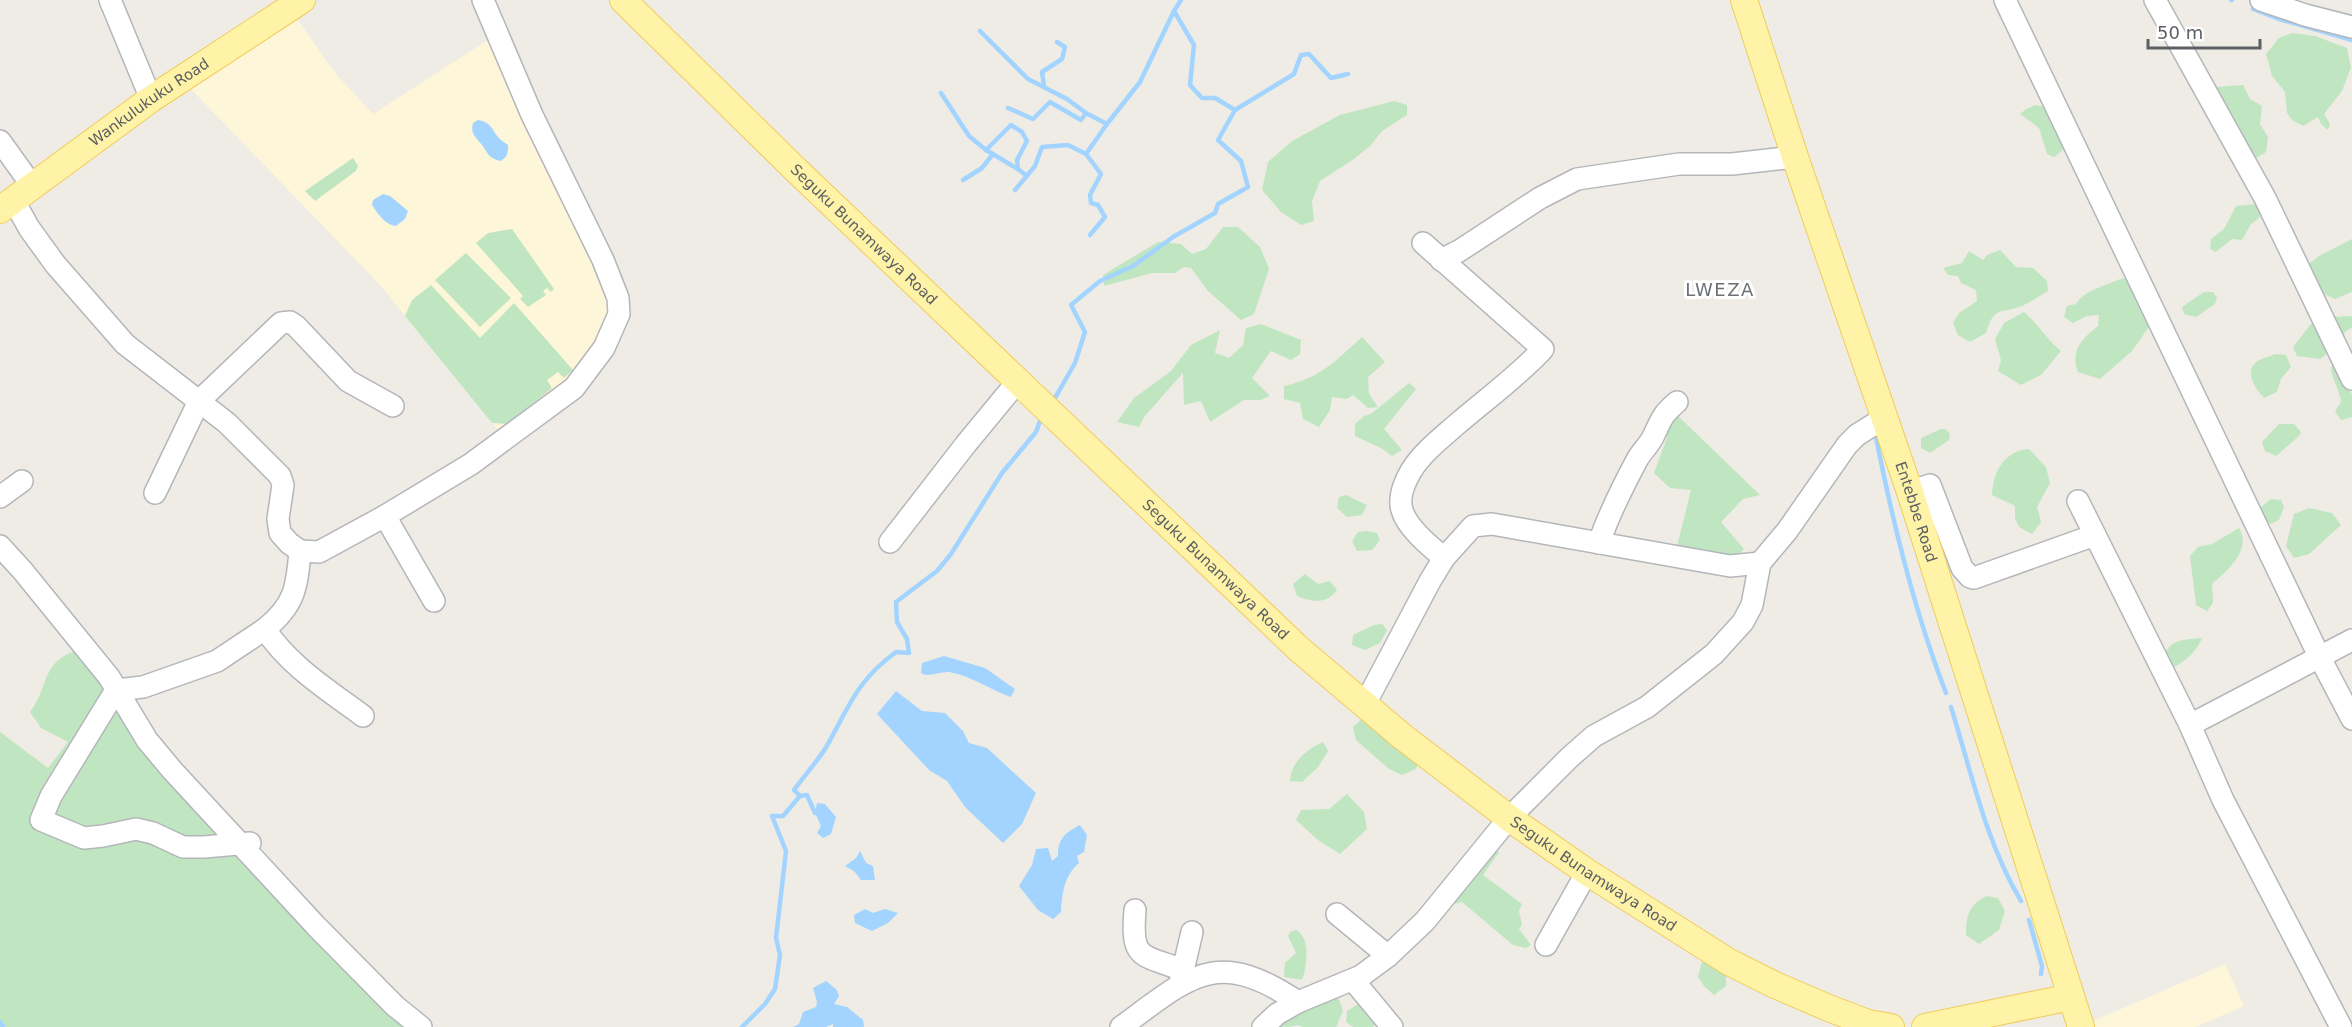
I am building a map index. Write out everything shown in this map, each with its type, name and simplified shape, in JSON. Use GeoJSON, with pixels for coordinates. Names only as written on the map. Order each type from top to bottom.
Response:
{"type":"FeatureCollection","features":[{"type":"Feature","properties":{"kind":"main road","name":"Wankulukuku Road"},"geometry":{"type":"LineString","coordinates":[[16,199],[151,99],[302,0]]}},
{"type":"Feature","properties":{"kind":"main road","name":"Seguku Bunamwaya Road"},"geometry":{"type":"LineString","coordinates":[[623,0],[787,162],[1300,650],[1403,737],[1509,818],[1587,872],[1729,962],[1831,1009],[1868,1023],[1891,1027]]}},
{"type":"Feature","properties":{"kind":"main road","name":"Entebbe Road"},"geometry":{"type":"LineString","coordinates":[[1744,0],[1795,157],[1910,492],[2081,1027]]}},
{"type":"Feature","properties":{"kind":"main road"},"geometry":{"type":"LineString","coordinates":[[1925,1027],[2072,997]]}},
{"type":"Feature","properties":{"kind":"street"},"geometry":{"type":"LineString","coordinates":[[110,0],[151,99]]}},
{"type":"Feature","properties":{"kind":"street"},"geometry":{"type":"LineString","coordinates":[[0,141],[16,199],[29,228],[55,264],[125,344],[227,423],[280,476],[283,485],[278,527],[289,543],[300,551],[319,552],[385,516],[471,464],[574,388],[604,348],[619,314],[618,298],[603,260],[532,115],[483,0]]}},
{"type":"Feature","properties":{"kind":"street"},"geometry":{"type":"LineString","coordinates":[[2005,0],[2319,656],[2352,719]]}},
{"type":"Feature","properties":{"kind":"street"},"geometry":{"type":"LineString","coordinates":[[2155,0],[2265,198],[2352,380]]}},
{"type":"Feature","properties":{"kind":"street"},"geometry":{"type":"LineString","coordinates":[[2261,0],[2304,15],[2352,27]]}},
{"type":"Feature","properties":{"kind":"street"},"geometry":{"type":"LineString","coordinates":[[1441,260],[1459,251],[1540,198],[1577,179],[1679,164],[1731,164],[1795,157]]}},
{"type":"Feature","properties":{"kind":"street"},"geometry":{"type":"LineString","coordinates":[[1423,243],[1542,348],[1527,365],[1426,453],[1412,470],[1404,485],[1400,499],[1403,513],[1424,541],[1444,558]]}},
{"type":"Feature","properties":{"kind":"street"},"geometry":{"type":"LineString","coordinates":[[155,493],[199,401],[278,325],[290,322],[296,326],[348,381],[393,406]]}},
{"type":"Feature","properties":{"kind":"street"},"geometry":{"type":"LineString","coordinates":[[890,542],[1018,381]]}},
{"type":"Feature","properties":{"kind":"street"},"geometry":{"type":"LineString","coordinates":[[1599,543],[1610,512],[1640,456],[1654,436],[1658,423],[1677,402]]}},
{"type":"Feature","properties":{"kind":"street"},"geometry":{"type":"LineString","coordinates":[[1263,1027],[1277,1014],[1298,1002],[1353,980],[1388,956],[1425,921],[1509,818],[1589,740],[1647,707],[1714,654],[1743,622],[1752,605],[1760,563],[1786,531],[1847,445],[1857,435],[1884,418]]}},
{"type":"Feature","properties":{"kind":"street"},"geometry":{"type":"LineString","coordinates":[[0,497],[22,481]]}},
{"type":"Feature","properties":{"kind":"street"},"geometry":{"type":"LineString","coordinates":[[1910,492],[1930,485],[1962,568],[1974,578],[2095,535]]}},
{"type":"Feature","properties":{"kind":"street"},"geometry":{"type":"LineString","coordinates":[[2078,501],[2190,725],[2223,800],[2342,1027]]}},
{"type":"Feature","properties":{"kind":"street"},"geometry":{"type":"LineString","coordinates":[[385,516],[434,601]]}},
{"type":"Feature","properties":{"kind":"street"},"geometry":{"type":"LineString","coordinates":[[1365,704],[1444,558],[1473,526],[1480,524],[1730,566],[1760,563]]}},
{"type":"Feature","properties":{"kind":"street"},"geometry":{"type":"LineString","coordinates":[[0,546],[110,678],[147,740],[172,770],[247,843],[316,926],[395,1006],[421,1027]]}},
{"type":"Feature","properties":{"kind":"street"},"geometry":{"type":"LineString","coordinates":[[116,690],[143,687],[217,661],[265,629],[288,606],[294,595],[300,551]]}},
{"type":"Feature","properties":{"kind":"street"},"geometry":{"type":"LineString","coordinates":[[265,629],[274,643],[305,673],[363,716]]}},
{"type":"Feature","properties":{"kind":"street"},"geometry":{"type":"LineString","coordinates":[[2190,725],[2352,640]]}},
{"type":"Feature","properties":{"kind":"street"},"geometry":{"type":"LineString","coordinates":[[116,690],[51,796],[41,820],[84,838],[136,829],[153,833],[183,847],[247,843]]}},
{"type":"Feature","properties":{"kind":"street"},"geometry":{"type":"LineString","coordinates":[[1546,945],[1587,872]]}},
{"type":"Feature","properties":{"kind":"street"},"geometry":{"type":"LineString","coordinates":[[1135,910],[1133,937],[1135,947],[1145,956],[1181,977]]}},
{"type":"Feature","properties":{"kind":"street"},"geometry":{"type":"LineString","coordinates":[[1337,914],[1388,956]]}},
{"type":"Feature","properties":{"kind":"street"},"geometry":{"type":"LineString","coordinates":[[1181,977],[1192,932]]}},
{"type":"Feature","properties":{"kind":"street"},"geometry":{"type":"LineString","coordinates":[[1121,1027],[1181,977],[1207,973],[1248,975],[1271,984],[1298,1002]]}},
{"type":"Feature","properties":{"kind":"street"},"geometry":{"type":"LineString","coordinates":[[1353,980],[1388,1025]]}},
{"type":"Feature","properties":{"kind":"shaded area"},"geometry":{"type":"Polygon","coordinates":[[[295,16],[335,73],[373,114],[488,40],[536,141],[536,151],[589,249],[610,305],[607,322],[580,371],[501,434],[382,287],[187,85],[295,16]]]}},
{"type":"Feature","properties":{"kind":"shaded area"},"geometry":{"type":"Polygon","coordinates":[[[2225,964],[2244,1006],[2195,1027],[2093,1027],[2091,1022],[2225,964]]]}},
{"type":"Feature","properties":{"kind":"green space"},"geometry":{"type":"Polygon","coordinates":[[[2292,33],[2315,36],[2347,48],[2351,67],[2342,91],[2324,114],[2330,124],[2328,130],[2321,124],[2318,117],[2303,126],[2292,120],[2287,113],[2285,92],[2272,76],[2266,54],[2279,38],[2292,33]]]}},
{"type":"Feature","properties":{"kind":"green space"},"geometry":{"type":"Polygon","coordinates":[[[2209,84],[2216,87],[2243,85],[2250,99],[2262,106],[2260,124],[2268,137],[2266,152],[2256,158],[2223,138],[2209,84]]]}},
{"type":"Feature","properties":{"kind":"green space"},"geometry":{"type":"Polygon","coordinates":[[[1394,101],[1407,105],[1407,115],[1382,131],[1371,145],[1354,159],[1320,181],[1312,201],[1314,221],[1301,225],[1281,212],[1262,190],[1268,162],[1292,141],[1340,115],[1394,101]]]}},
{"type":"Feature","properties":{"kind":"green space"},"geometry":{"type":"Polygon","coordinates":[[[2036,105],[2052,109],[2065,148],[2054,157],[2047,154],[2039,128],[2020,114],[2036,105]]]}},
{"type":"Feature","properties":{"kind":"green space"},"geometry":{"type":"Polygon","coordinates":[[[353,158],[358,166],[356,171],[315,201],[305,191],[353,158]]]}},
{"type":"Feature","properties":{"kind":"green space"},"geometry":{"type":"Polygon","coordinates":[[[2257,204],[2260,217],[2251,224],[2242,240],[2232,239],[2216,252],[2210,249],[2211,239],[2224,229],[2236,206],[2257,204]]]}},
{"type":"Feature","properties":{"kind":"green space"},"geometry":{"type":"Polygon","coordinates":[[[1223,227],[1238,227],[1260,247],[1269,269],[1254,314],[1241,320],[1208,291],[1191,268],[1184,267],[1175,273],[1152,273],[1104,286],[1103,275],[1158,242],[1181,244],[1192,254],[1206,249],[1223,227]]]}},
{"type":"Feature","properties":{"kind":"green space"},"geometry":{"type":"Polygon","coordinates":[[[512,229],[554,289],[551,292],[547,288],[543,291],[546,295],[528,307],[520,299],[523,296],[476,243],[488,233],[512,229]]]}},
{"type":"Feature","properties":{"kind":"green space"},"geometry":{"type":"Polygon","coordinates":[[[2352,239],[2352,292],[2335,299],[2318,291],[2306,266],[2319,256],[2352,239]]]}},
{"type":"Feature","properties":{"kind":"green space"},"geometry":{"type":"Polygon","coordinates":[[[2000,250],[2016,267],[2033,268],[2047,281],[2048,291],[2015,309],[1999,312],[1992,318],[1986,333],[1970,342],[1958,335],[1953,323],[1959,313],[1977,301],[1976,290],[1961,283],[1958,276],[1948,275],[1943,268],[1962,263],[1969,251],[1983,260],[1987,255],[2000,250]]]}},
{"type":"Feature","properties":{"kind":"green space"},"geometry":{"type":"Polygon","coordinates":[[[466,253],[511,298],[480,327],[435,280],[466,253]]]}},
{"type":"Feature","properties":{"kind":"green space"},"geometry":{"type":"Polygon","coordinates":[[[2129,277],[2139,305],[2147,313],[2151,324],[2132,351],[2100,379],[2078,372],[2077,351],[2083,340],[2098,326],[2099,315],[2087,316],[2073,323],[2064,317],[2067,306],[2076,304],[2092,290],[2129,277]]]}},
{"type":"Feature","properties":{"kind":"green space"},"geometry":{"type":"Polygon","coordinates":[[[431,285],[480,338],[514,303],[573,370],[564,378],[558,372],[547,380],[552,388],[507,424],[492,423],[405,316],[412,300],[431,285]]]}},
{"type":"Feature","properties":{"kind":"green space"},"geometry":{"type":"Polygon","coordinates":[[[2204,292],[2213,292],[2217,298],[2215,304],[2196,317],[2184,314],[2182,307],[2204,292]]]}},
{"type":"Feature","properties":{"kind":"green space"},"geometry":{"type":"Polygon","coordinates":[[[2024,312],[2061,351],[2041,375],[2021,385],[1998,371],[2001,360],[1995,339],[2004,323],[2024,312]]]}},
{"type":"Feature","properties":{"kind":"green space"},"geometry":{"type":"Polygon","coordinates":[[[2352,316],[2352,327],[2320,359],[2297,356],[2293,347],[2311,324],[2332,317],[2352,316]]]}},
{"type":"Feature","properties":{"kind":"green space"},"geometry":{"type":"Polygon","coordinates":[[[1261,324],[1301,340],[1300,354],[1291,360],[1271,351],[1252,378],[1270,396],[1260,400],[1244,400],[1210,422],[1201,401],[1184,405],[1183,373],[1144,417],[1139,427],[1117,422],[1134,398],[1171,371],[1191,345],[1220,330],[1215,353],[1229,358],[1243,345],[1246,328],[1261,324]]]}},
{"type":"Feature","properties":{"kind":"green space"},"geometry":{"type":"Polygon","coordinates":[[[1362,337],[1385,362],[1368,377],[1369,394],[1378,407],[1368,408],[1353,395],[1347,399],[1332,397],[1330,410],[1319,427],[1303,419],[1300,403],[1284,399],[1284,386],[1297,383],[1318,373],[1362,337]]]}},
{"type":"Feature","properties":{"kind":"green space"},"geometry":{"type":"Polygon","coordinates":[[[2275,354],[2286,355],[2291,367],[2281,379],[2277,392],[2264,398],[2252,381],[2251,371],[2260,359],[2275,354]]]}},
{"type":"Feature","properties":{"kind":"green space"},"geometry":{"type":"Polygon","coordinates":[[[2335,366],[2352,394],[2352,417],[2341,420],[2335,411],[2341,402],[2331,371],[2331,367],[2335,366]]]}},
{"type":"Feature","properties":{"kind":"green space"},"geometry":{"type":"Polygon","coordinates":[[[1409,383],[1416,389],[1384,429],[1402,450],[1392,456],[1381,448],[1355,436],[1355,424],[1409,383]]]}},
{"type":"Feature","properties":{"kind":"green space"},"geometry":{"type":"Polygon","coordinates":[[[1676,414],[1760,495],[1743,499],[1721,522],[1744,549],[1734,559],[1676,550],[1691,490],[1670,488],[1654,473],[1667,438],[1662,427],[1676,414]]]}},
{"type":"Feature","properties":{"kind":"green space"},"geometry":{"type":"Polygon","coordinates":[[[2279,424],[2294,424],[2301,432],[2276,456],[2265,451],[2262,442],[2279,424]]]}},
{"type":"Feature","properties":{"kind":"green space"},"geometry":{"type":"Polygon","coordinates":[[[1946,429],[1950,434],[1949,440],[1930,453],[1921,448],[1921,438],[1946,429]]]}},
{"type":"Feature","properties":{"kind":"green space"},"geometry":{"type":"Polygon","coordinates":[[[2029,449],[2046,467],[2050,483],[2037,507],[2041,522],[2032,534],[2019,527],[2015,518],[2015,506],[1992,495],[1995,478],[2002,464],[2013,454],[2029,449]]]}},
{"type":"Feature","properties":{"kind":"green space"},"geometry":{"type":"Polygon","coordinates":[[[1346,495],[1367,505],[1362,515],[1347,517],[1337,508],[1339,497],[1346,495]]]}},
{"type":"Feature","properties":{"kind":"green space"},"geometry":{"type":"Polygon","coordinates":[[[2271,499],[2281,500],[2284,507],[2279,520],[2270,524],[2262,517],[2261,507],[2271,499]]]}},
{"type":"Feature","properties":{"kind":"green space"},"geometry":{"type":"Polygon","coordinates":[[[2309,508],[2332,513],[2341,525],[2309,554],[2294,558],[2286,546],[2294,514],[2309,508]]]}},
{"type":"Feature","properties":{"kind":"green space"},"geometry":{"type":"Polygon","coordinates":[[[2239,528],[2243,544],[2240,552],[2231,566],[2212,584],[2213,603],[2207,611],[2196,605],[2190,556],[2198,547],[2212,544],[2239,528]]]}},
{"type":"Feature","properties":{"kind":"green space"},"geometry":{"type":"Polygon","coordinates":[[[1358,532],[1377,533],[1380,540],[1372,550],[1357,551],[1352,541],[1358,532]]]}},
{"type":"Feature","properties":{"kind":"green space"},"geometry":{"type":"Polygon","coordinates":[[[1305,574],[1318,584],[1330,581],[1337,590],[1333,595],[1319,601],[1297,596],[1293,584],[1305,574]]]}},
{"type":"Feature","properties":{"kind":"green space"},"geometry":{"type":"Polygon","coordinates":[[[1382,624],[1387,630],[1380,643],[1365,650],[1352,645],[1353,635],[1374,625],[1382,624]]]}},
{"type":"Feature","properties":{"kind":"green space"},"geometry":{"type":"Polygon","coordinates":[[[2202,638],[2193,653],[2179,665],[2168,669],[2161,661],[2168,648],[2177,642],[2202,638]]]}},
{"type":"Feature","properties":{"kind":"green space"},"geometry":{"type":"Polygon","coordinates":[[[78,650],[412,1027],[0,1027],[0,732],[48,768],[68,742],[41,728],[30,712],[51,668],[66,655],[78,650]]]}},
{"type":"Feature","properties":{"kind":"green space"},"geometry":{"type":"Polygon","coordinates":[[[1365,716],[1420,760],[1416,769],[1402,775],[1389,769],[1356,740],[1353,727],[1365,716]]]}},
{"type":"Feature","properties":{"kind":"green space"},"geometry":{"type":"Polygon","coordinates":[[[1323,742],[1328,751],[1318,767],[1302,782],[1290,781],[1293,768],[1300,757],[1323,742]]]}},
{"type":"Feature","properties":{"kind":"green space"},"geometry":{"type":"Polygon","coordinates":[[[1347,794],[1364,812],[1367,829],[1340,854],[1318,840],[1296,820],[1301,810],[1329,809],[1347,794]]]}},
{"type":"Feature","properties":{"kind":"green space"},"geometry":{"type":"Polygon","coordinates":[[[1495,851],[1499,852],[1483,875],[1522,904],[1519,911],[1522,925],[1519,929],[1531,945],[1526,948],[1513,945],[1462,902],[1455,904],[1450,899],[1495,851]]]}},
{"type":"Feature","properties":{"kind":"green space"},"geometry":{"type":"Polygon","coordinates":[[[1986,896],[1998,898],[2005,911],[1999,930],[1979,944],[1966,935],[1967,922],[1969,912],[1986,896]]]}},
{"type":"Feature","properties":{"kind":"green space"},"geometry":{"type":"Polygon","coordinates":[[[1296,930],[1301,934],[1306,946],[1302,980],[1284,977],[1285,963],[1296,953],[1288,936],[1290,932],[1296,930]]]}},
{"type":"Feature","properties":{"kind":"green space"},"geometry":{"type":"Polygon","coordinates":[[[1713,960],[1726,974],[1726,986],[1714,995],[1698,977],[1702,962],[1713,960]]]}},
{"type":"Feature","properties":{"kind":"green space"},"geometry":{"type":"Polygon","coordinates":[[[1312,985],[1339,999],[1343,1011],[1336,1027],[1302,1027],[1299,1025],[1261,1027],[1282,999],[1312,985]]]}},
{"type":"Feature","properties":{"kind":"green space"},"geometry":{"type":"Polygon","coordinates":[[[1358,1004],[1375,1010],[1378,1018],[1373,1027],[1353,1027],[1346,1022],[1347,1011],[1358,1004]]]}},
{"type":"Feature","properties":{"kind":"water"},"geometry":{"type":"Polygon","coordinates":[[[478,120],[489,125],[508,145],[505,158],[500,161],[491,157],[474,135],[473,123],[478,120]]]}},
{"type":"Feature","properties":{"kind":"water"},"geometry":{"type":"Polygon","coordinates":[[[383,194],[390,196],[408,211],[405,219],[396,226],[385,221],[372,205],[373,200],[383,194]]]}},
{"type":"Feature","properties":{"kind":"water"},"geometry":{"type":"Polygon","coordinates":[[[944,656],[985,668],[1015,689],[1011,697],[957,674],[945,672],[928,675],[921,673],[922,663],[944,656]]]}},
{"type":"Feature","properties":{"kind":"water"},"geometry":{"type":"Polygon","coordinates":[[[896,691],[922,711],[945,713],[963,731],[969,743],[987,748],[1036,793],[1022,824],[1003,843],[965,807],[947,781],[929,770],[877,714],[896,691]]]}},
{"type":"Feature","properties":{"kind":"water"},"geometry":{"type":"Polygon","coordinates":[[[817,803],[825,804],[836,817],[831,834],[823,838],[817,833],[821,826],[815,813],[817,803]]]}},
{"type":"Feature","properties":{"kind":"water"},"geometry":{"type":"Polygon","coordinates":[[[1080,825],[1087,835],[1084,852],[1077,856],[1079,863],[1070,873],[1065,885],[1061,912],[1053,919],[1038,910],[1019,886],[1032,865],[1036,849],[1048,848],[1052,861],[1058,856],[1059,845],[1063,837],[1080,825]]]}},
{"type":"Feature","properties":{"kind":"water"},"geometry":{"type":"Polygon","coordinates":[[[860,851],[866,863],[873,866],[875,880],[861,880],[854,871],[845,866],[856,858],[860,851]]]}},
{"type":"Feature","properties":{"kind":"water"},"geometry":{"type":"Polygon","coordinates":[[[865,909],[873,913],[885,909],[898,913],[888,923],[872,931],[855,923],[854,915],[865,909]]]}},
{"type":"Feature","properties":{"kind":"water"},"geometry":{"type":"Polygon","coordinates":[[[826,981],[837,990],[839,996],[834,1004],[847,1007],[863,1020],[864,1027],[833,1027],[833,1024],[826,1027],[793,1027],[799,1024],[803,1012],[816,1007],[813,988],[826,981]]]}},
{"type":"Feature","properties":{"kind":"waterway"},"geometry":{"type":"LineString","coordinates":[[1055,398],[1075,363],[1085,332],[1071,305],[1100,281],[1133,266],[1173,237],[1215,213],[1218,204],[1248,187],[1241,161],[1218,140],[1235,110],[1215,98],[1202,98],[1190,85],[1194,45],[1174,11],[1181,0]]}},
{"type":"Feature","properties":{"kind":"waterway"},"geometry":{"type":"LineString","coordinates":[[2253,9],[2352,40]]}},
{"type":"Feature","properties":{"kind":"waterway"},"geometry":{"type":"LineString","coordinates":[[980,31],[1028,79],[1067,99],[1086,113],[1107,124],[1140,82],[1174,11]]}},
{"type":"Feature","properties":{"kind":"waterway"},"geometry":{"type":"LineString","coordinates":[[1044,86],[1042,72],[1062,59],[1065,47],[1057,42]]}},
{"type":"Feature","properties":{"kind":"waterway"},"geometry":{"type":"LineString","coordinates":[[1235,110],[1294,74],[1301,55],[1309,54],[1331,78],[1348,74]]}},
{"type":"Feature","properties":{"kind":"waterway"},"geometry":{"type":"LineString","coordinates":[[941,93],[969,136],[986,150],[1018,169]]}},
{"type":"Feature","properties":{"kind":"waterway"},"geometry":{"type":"LineString","coordinates":[[1008,108],[1033,119],[1050,102],[1081,120],[1086,113]]}},
{"type":"Feature","properties":{"kind":"waterway"},"geometry":{"type":"LineString","coordinates":[[1015,190],[1035,166],[1042,147],[1068,145],[1086,154],[1107,124]]}},
{"type":"Feature","properties":{"kind":"waterway"},"geometry":{"type":"LineString","coordinates":[[986,150],[1011,125],[1022,132],[1027,141],[1017,160],[1018,169],[1027,176]]}},
{"type":"Feature","properties":{"kind":"waterway"},"geometry":{"type":"LineString","coordinates":[[963,180],[982,168],[993,154]]}},
{"type":"Feature","properties":{"kind":"waterway"},"geometry":{"type":"LineString","coordinates":[[1086,154],[1101,174],[1090,195],[1091,203],[1098,205],[1105,217],[1090,235]]}},
{"type":"Feature","properties":{"kind":"waterway"},"geometry":{"type":"LineString","coordinates":[[800,796],[794,790],[825,749],[862,685],[882,663],[896,652],[909,653],[907,639],[897,622],[896,602],[937,571],[951,554],[1002,473],[1036,432],[1040,421]]}},
{"type":"Feature","properties":{"kind":"waterway"},"geometry":{"type":"LineString","coordinates":[[1875,432],[1904,564],[1923,629],[1946,693]]}},
{"type":"Feature","properties":{"kind":"waterway"},"geometry":{"type":"LineString","coordinates":[[1951,707],[1989,831],[2021,901]]}},
{"type":"Feature","properties":{"kind":"waterway"},"geometry":{"type":"LineString","coordinates":[[742,1027],[765,1004],[775,989],[780,955],[776,938],[786,851],[772,816],[783,816],[800,796],[807,795],[815,813]]}},
{"type":"Feature","properties":{"kind":"waterway"},"geometry":{"type":"LineString","coordinates":[[2029,920],[2042,966],[2041,974]]}},
{"type":"Feature","properties":{"kind":"waterway"},"geometry":{"type":"LineString","coordinates":[[0,1022],[3,1027]]}},
{"type":"Feature","properties":{"kind":"district","name":"LWEZA"},"geometry":{"type":"Point","coordinates":[1720,290]}}]}
